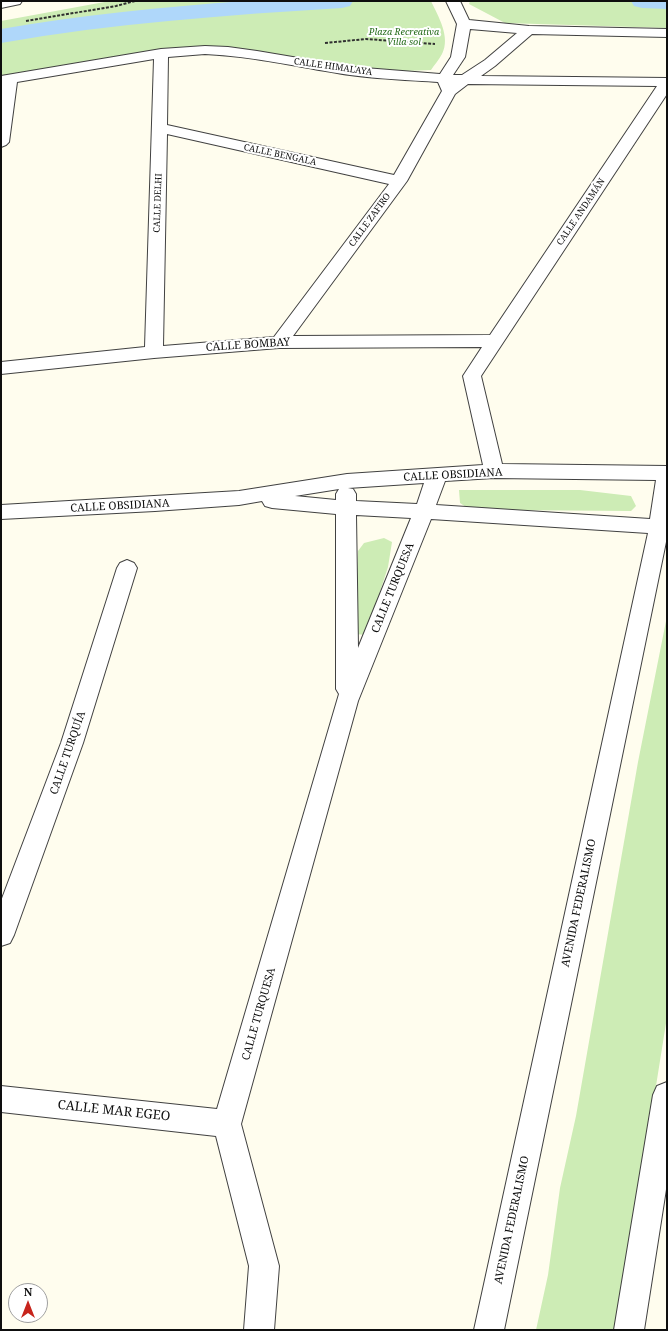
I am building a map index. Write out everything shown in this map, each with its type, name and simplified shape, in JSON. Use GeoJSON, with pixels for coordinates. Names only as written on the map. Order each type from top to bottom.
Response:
{"type":"FeatureCollection","features":[{"type":"Feature","properties":{"kind":"street"},"geometry":{"type":"LineString","coordinates":[[1,4],[15,1]]}},
{"type":"Feature","properties":{"kind":"street"},"geometry":{"type":"LineString","coordinates":[[452,1],[464,24],[529,30],[667,33]]}},
{"type":"Feature","properties":{"kind":"street","name":"CALLE ZAFIRO"},"geometry":{"type":"LineString","coordinates":[[279,342],[399,181],[458,57],[464,24]]}},
{"type":"Feature","properties":{"kind":"street","name":"CALLE ZAFIRO"},"geometry":{"type":"LineString","coordinates":[[446,84],[465,80],[490,63],[529,30]]}},
{"type":"Feature","properties":{"kind":"street","name":"CALLE HIMALAYA"},"geometry":{"type":"LineString","coordinates":[[6,79],[161,53],[205,50],[228,51],[352,71],[446,84]]}},
{"type":"Feature","properties":{"kind":"street","name":"CALLE DELHI"},"geometry":{"type":"LineString","coordinates":[[154,352],[161,53]]}},
{"type":"Feature","properties":{"kind":"street"},"geometry":{"type":"LineString","coordinates":[[1,142],[6,79]]}},
{"type":"Feature","properties":{"kind":"street"},"geometry":{"type":"LineString","coordinates":[[465,80],[667,82]]}},
{"type":"Feature","properties":{"kind":"street","name":"CALLE ANDAMÁN"},"geometry":{"type":"LineString","coordinates":[[494,471],[472,376],[667,82]]}},
{"type":"Feature","properties":{"kind":"street","name":"CALLE BENGALA"},"geometry":{"type":"LineString","coordinates":[[160,128],[399,181]]}},
{"type":"Feature","properties":{"kind":"street","name":"CALLE BOMBAY"},"geometry":{"type":"LineString","coordinates":[[1,368],[154,352],[279,342],[496,341]]}},
{"type":"Feature","properties":{"kind":"street","name":"CALLE OBSIDIANA"},"geometry":{"type":"LineString","coordinates":[[1,512],[239,498],[347,481],[494,471],[667,474]]}},
{"type":"Feature","properties":{"kind":"street","name":"AVENIDA FEDERALISMO"},"geometry":{"type":"LineString","coordinates":[[489,1330],[663,527],[667,474]]}},
{"type":"Feature","properties":{"kind":"street","name":"CALLE TURQUESA"},"geometry":{"type":"LineString","coordinates":[[227,1124],[347,700],[424,511],[437,475]]}},
{"type":"Feature","properties":{"kind":"street","name":"CALLE TURQUESA"},"geometry":{"type":"LineString","coordinates":[[347,481],[347,700]]}},
{"type":"Feature","properties":{"kind":"street","name":"CALLE OBSIDIANA"},"geometry":{"type":"LineString","coordinates":[[239,498],[346,508],[424,511],[663,527]]}},
{"type":"Feature","properties":{"kind":"street","name":"CALLE TURQUÍA"},"geometry":{"type":"LineString","coordinates":[[1,935],[72,743],[127,568]]}},
{"type":"Feature","properties":{"kind":"street"},"geometry":{"type":"LineString","coordinates":[[629,1330],[667,1095]]}},
{"type":"Feature","properties":{"kind":"street","name":"CALLE MAR EGEO"},"geometry":{"type":"LineString","coordinates":[[1,1099],[227,1124]]}},
{"type":"Feature","properties":{"kind":"street"},"geometry":{"type":"LineString","coordinates":[[227,1124],[264,1266],[259,1330]]}},
{"type":"Feature","properties":{"kind":"path"},"geometry":{"type":"LineString","coordinates":[[24,21],[116,6],[135,1]]}},
{"type":"Feature","properties":{"kind":"path"},"geometry":{"type":"LineString","coordinates":[[325,43],[368,39],[399,40],[440,45]]}},
{"type":"Feature","properties":{"kind":"green space","name":"Plaza Recreativa Villa sol"},"geometry":{"type":"Polygon","coordinates":[[[110,1],[431,1],[440,20],[445,41],[441,56],[431,70],[376,72],[247,51],[142,53],[1,77],[1,21],[110,1]]]}},
{"type":"Feature","properties":{"kind":"green space"},"geometry":{"type":"Polygon","coordinates":[[[470,1],[667,1],[667,28],[505,23],[469,4],[470,1]]]}},
{"type":"Feature","properties":{"kind":"green space"},"geometry":{"type":"Polygon","coordinates":[[[459,490],[580,490],[631,496],[636,506],[631,511],[509,510],[466,507],[460,503],[459,490]]]}},
{"type":"Feature","properties":{"kind":"green space"},"geometry":{"type":"Polygon","coordinates":[[[384,538],[392,542],[388,567],[366,635],[355,634],[358,551],[364,543],[384,538]]]}},
{"type":"Feature","properties":{"kind":"green space"},"geometry":{"type":"Polygon","coordinates":[[[667,616],[667,1017],[617,1330],[536,1330],[548,1275],[560,1188],[576,1116],[638,762],[667,616]]]}},
{"type":"Feature","properties":{"kind":"waterway"},"geometry":{"type":"LineString","coordinates":[[1,36],[86,22],[128,17],[342,1]]}},
{"type":"Feature","properties":{"kind":"waterway"},"geometry":{"type":"LineString","coordinates":[[642,1],[667,2]]}}]}
